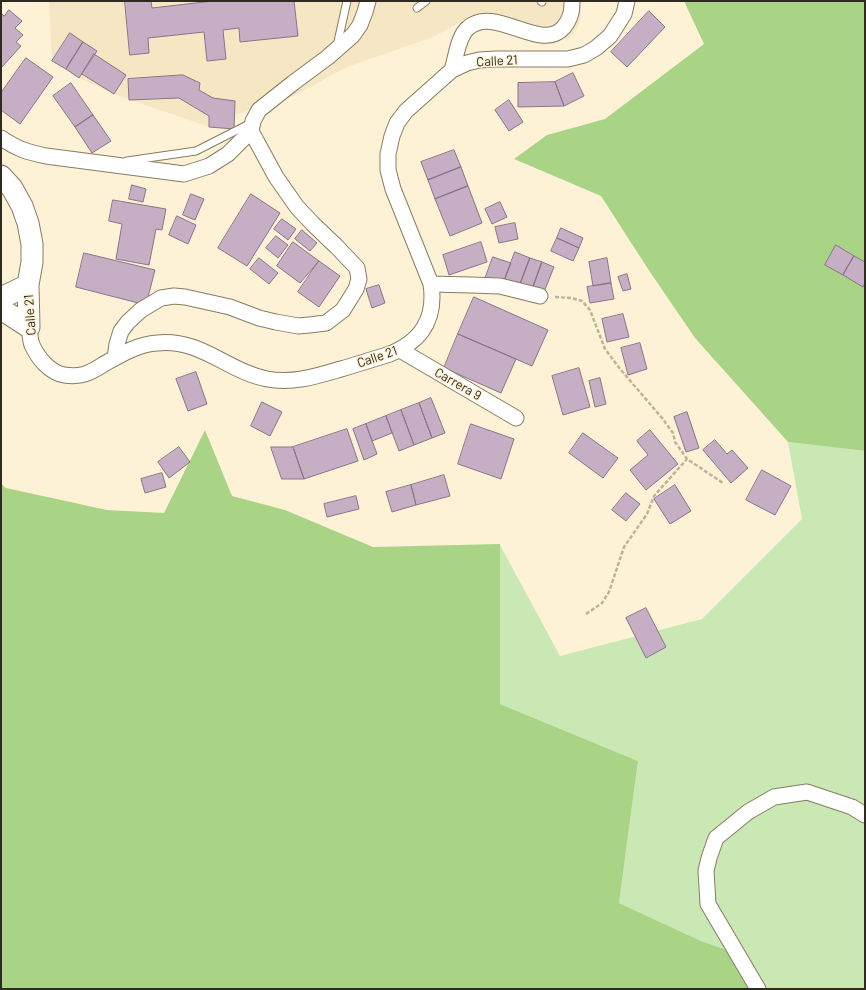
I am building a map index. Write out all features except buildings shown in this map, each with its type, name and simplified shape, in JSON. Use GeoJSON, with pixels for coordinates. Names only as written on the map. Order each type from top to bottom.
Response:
{"type":"FeatureCollection","features":[{"type":"Feature","properties":{"kind":"main road","name":"Calle 21"},"geometry":{"type":"LineString","coordinates":[[1,176],[12,188],[22,206],[28,223],[32,244],[32,262],[28,285],[29,327]]}},
{"type":"Feature","properties":{"kind":"main road"},"geometry":{"type":"LineString","coordinates":[[1,298],[28,285]]}},
{"type":"Feature","properties":{"kind":"main road"},"geometry":{"type":"LineString","coordinates":[[1,310],[29,327]]}},
{"type":"Feature","properties":{"kind":"street"},"geometry":{"type":"LineString","coordinates":[[1,138],[28,152],[46,156],[184,174],[209,166],[228,154],[252,126],[259,110],[336,50],[352,35],[360,25],[368,1]]}},
{"type":"Feature","properties":{"kind":"street"},"geometry":{"type":"LineString","coordinates":[[452,70],[462,34],[468,27],[482,21],[502,24],[543,36],[554,34],[562,29],[569,21],[572,12],[572,1]]}},
{"type":"Feature","properties":{"kind":"street","name":"Calle 21"},"geometry":{"type":"LineString","coordinates":[[29,327],[32,344],[46,366],[63,375],[73,376],[85,374],[139,346],[156,343],[172,342],[189,345],[253,376],[281,381],[313,378],[400,350],[421,332],[428,322],[432,307],[432,295],[431,284],[393,189],[388,170],[388,154],[397,123],[406,111],[452,70],[467,63],[479,60],[496,59],[568,59],[584,55],[596,48],[610,36],[624,14],[627,1]]}},
{"type":"Feature","properties":{"kind":"street"},"geometry":{"type":"LineString","coordinates":[[115,358],[121,332],[128,322],[141,310],[161,298],[174,296],[185,297],[230,307],[259,318],[298,326],[326,323],[343,310],[356,289],[359,279],[357,268],[297,207],[276,177],[252,126]]}},
{"type":"Feature","properties":{"kind":"street"},"geometry":{"type":"LineString","coordinates":[[431,284],[500,286],[540,296]]}},
{"type":"Feature","properties":{"kind":"street","name":"Carrera 9"},"geometry":{"type":"LineString","coordinates":[[400,350],[516,418]]}},
{"type":"Feature","properties":{"kind":"street"},"geometry":{"type":"LineString","coordinates":[[758,989],[708,904],[706,871],[716,838],[748,812],[774,797],[807,792],[852,807],[865,815]]}},
{"type":"Feature","properties":{"kind":"lane"},"geometry":{"type":"LineString","coordinates":[[336,50],[344,20],[347,1]]}},
{"type":"Feature","properties":{"kind":"lane"},"geometry":{"type":"LineString","coordinates":[[417,8],[426,1]]}},
{"type":"Feature","properties":{"kind":"lane"},"geometry":{"type":"LineString","coordinates":[[106,164],[196,151],[252,126]]}},
{"type":"Feature","properties":{"kind":"path"},"geometry":{"type":"LineString","coordinates":[[540,296],[582,300],[590,310],[605,349],[662,418],[673,433],[675,442],[687,459],[724,483]]}},
{"type":"Feature","properties":{"kind":"path"},"geometry":{"type":"LineString","coordinates":[[586,614],[602,603],[609,592],[624,547],[647,514],[654,496],[687,459]]}},
{"type":"Feature","properties":{"kind":"shaded area"},"geometry":{"type":"Polygon","coordinates":[[[49,1],[581,1],[581,10],[580,23],[575,32],[569,38],[553,44],[542,45],[502,31],[493,29],[481,30],[472,15],[433,37],[347,67],[296,95],[235,115],[234,129],[209,127],[114,94],[79,78],[52,61],[49,1]]]}},
{"type":"Feature","properties":{"kind":"green space"},"geometry":{"type":"Polygon","coordinates":[[[684,1],[865,1],[865,451],[788,442],[695,338],[601,196],[514,159],[547,135],[605,119],[704,44],[684,1]]]}},
{"type":"Feature","properties":{"kind":"green space"},"geometry":{"type":"Polygon","coordinates":[[[205,430],[232,496],[285,510],[373,547],[500,544],[500,704],[638,761],[619,903],[701,941],[745,956],[757,989],[1,989],[1,484],[6,488],[107,510],[164,513],[205,430]]]}},
{"type":"Feature","properties":{"kind":"green space"},"geometry":{"type":"Polygon","coordinates":[[[788,442],[865,451],[865,989],[757,989],[745,956],[701,941],[619,903],[638,761],[500,704],[500,545],[560,656],[702,619],[802,519],[788,442]]]}}]}
